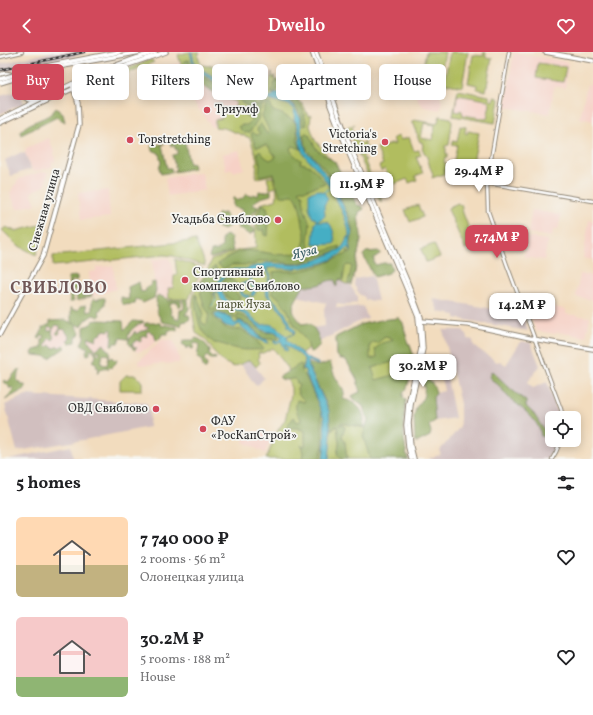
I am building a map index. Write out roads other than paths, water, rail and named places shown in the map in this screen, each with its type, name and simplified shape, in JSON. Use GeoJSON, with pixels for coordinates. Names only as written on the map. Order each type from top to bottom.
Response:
{"type":"FeatureCollection","features":[{"type":"Feature","properties":{"kind":"main road"},"geometry":{"type":"LineString","coordinates":[[0,79],[56,64],[119,52]]}},
{"type":"Feature","properties":{"kind":"main road"},"geometry":{"type":"LineString","coordinates":[[128,63],[136,56],[137,52],[141,53],[147,58]]}},
{"type":"Feature","properties":{"kind":"main road"},"geometry":{"type":"LineString","coordinates":[[0,83],[53,68],[155,52]]}},
{"type":"Feature","properties":{"kind":"main road"},"geometry":{"type":"LineString","coordinates":[[128,63],[166,52]]}},
{"type":"Feature","properties":{"kind":"main road"},"geometry":{"type":"LineString","coordinates":[[312,52],[347,149],[420,321]]}},
{"type":"Feature","properties":{"kind":"main road"},"geometry":{"type":"LineString","coordinates":[[316,52],[351,148],[408,283],[420,321],[421,349],[408,404],[406,424],[408,448],[412,459]]}},
{"type":"Feature","properties":{"kind":"main road"},"geometry":{"type":"LineString","coordinates":[[545,52],[593,61]]}},
{"type":"Feature","properties":{"kind":"main road"},"geometry":{"type":"LineString","coordinates":[[128,63],[137,61],[141,53]]}},
{"type":"Feature","properties":{"kind":"main road"},"geometry":{"type":"LineString","coordinates":[[0,75],[7,73],[12,75]]}},
{"type":"Feature","properties":{"kind":"main road"},"geometry":{"type":"LineString","coordinates":[[26,100],[37,100]]}},
{"type":"Feature","properties":{"kind":"main road"},"geometry":{"type":"LineString","coordinates":[[0,119],[38,100]]}},
{"type":"Feature","properties":{"kind":"main road"},"geometry":{"type":"LineString","coordinates":[[0,123],[48,100]]}},
{"type":"Feature","properties":{"kind":"main road","name":"Снежная улица"},"geometry":{"type":"LineString","coordinates":[[0,334],[44,253],[79,125],[79,111],[77,100]]}},
{"type":"Feature","properties":{"kind":"main road"},"geometry":{"type":"LineString","coordinates":[[420,321],[469,325],[534,339],[593,349]]}},
{"type":"Feature","properties":{"kind":"street"},"geometry":{"type":"LineString","coordinates":[[0,57],[22,52]]}},
{"type":"Feature","properties":{"kind":"street"},"geometry":{"type":"LineString","coordinates":[[509,52],[487,183],[487,203],[490,218],[561,411]]}},
{"type":"Feature","properties":{"kind":"street"},"geometry":{"type":"LineString","coordinates":[[487,183],[593,201]]}},
{"type":"Feature","properties":{"kind":"street"},"geometry":{"type":"LineString","coordinates":[[552,459],[558,447]]}},
{"type":"Feature","properties":{"kind":"water"},"geometry":{"type":"Polygon","coordinates":[[[190,52],[192,52],[195,64],[193,64],[190,52]]]}},
{"type":"Feature","properties":{"kind":"water"},"geometry":{"type":"Polygon","coordinates":[[[204,71],[212,76],[212,80],[204,75],[204,71]]]}},
{"type":"Feature","properties":{"kind":"water"},"geometry":{"type":"Polygon","coordinates":[[[276,94],[276,100],[289,100],[300,117],[302,138],[307,153],[312,156],[334,185],[348,217],[352,234],[349,244],[351,252],[348,247],[330,260],[307,267],[292,269],[267,268],[271,275],[269,295],[284,312],[291,326],[296,331],[293,335],[294,332],[288,327],[288,323],[281,311],[266,293],[269,276],[264,268],[253,272],[251,281],[255,285],[256,289],[252,297],[251,294],[254,289],[250,284],[245,284],[241,289],[244,294],[249,295],[249,298],[242,296],[239,290],[241,284],[249,281],[250,272],[247,274],[241,274],[236,272],[225,276],[220,283],[221,290],[227,300],[260,324],[268,324],[278,328],[286,336],[292,335],[287,337],[288,341],[307,358],[318,363],[318,365],[309,361],[308,362],[309,368],[329,411],[331,438],[329,459],[323,459],[325,443],[324,418],[304,369],[302,370],[305,360],[285,344],[288,350],[286,351],[281,341],[277,344],[274,343],[274,340],[277,342],[281,338],[276,332],[263,330],[241,312],[230,308],[221,300],[217,289],[215,291],[216,300],[214,291],[225,271],[229,269],[245,269],[267,263],[296,265],[317,260],[341,249],[349,236],[346,220],[338,202],[318,170],[303,154],[299,130],[294,119],[293,109],[288,105],[268,100],[268,96],[270,97],[276,94]]]}},
{"type":"Feature","properties":{"kind":"water"},"geometry":{"type":"Polygon","coordinates":[[[318,190],[324,192],[328,199],[324,205],[325,216],[318,221],[329,223],[335,238],[335,243],[333,244],[315,245],[313,243],[315,223],[317,221],[312,217],[309,207],[309,193],[318,190]]]}},
{"type":"Feature","properties":{"kind":"water"},"geometry":{"type":"Polygon","coordinates":[[[218,313],[231,318],[235,324],[240,321],[255,331],[260,338],[267,340],[269,343],[258,339],[239,324],[234,328],[223,325],[214,314],[218,313]]]}},
{"type":"Feature","properties":{"kind":"waterway"},"geometry":{"type":"LineString","coordinates":[[324,192],[330,188]]}},
{"type":"Feature","properties":{"kind":"waterway"},"geometry":{"type":"LineString","coordinates":[[212,306],[216,300]]}},
{"type":"Feature","properties":{"kind":"railway"},"geometry":{"type":"LineString","coordinates":[[0,70],[84,52]]}},
{"type":"Feature","properties":{"kind":"place","name":"Триумф"},"geometry":{"type":"Point","coordinates":[207,110]}},
{"type":"Feature","properties":{"kind":"place","name":"Topstretching"},"geometry":{"type":"Point","coordinates":[130,140]}},
{"type":"Feature","properties":{"kind":"place","name":"Victoria's Stretching"},"geometry":{"type":"Point","coordinates":[385,142]}},
{"type":"Feature","properties":{"kind":"place","name":"Усадьба Свиблово"},"geometry":{"type":"Point","coordinates":[278,220]}},
{"type":"Feature","properties":{"kind":"place","name":"Спортивный комплекс Свиблово"},"geometry":{"type":"Point","coordinates":[185,280]}},
{"type":"Feature","properties":{"kind":"place","name":"ОВД Свиблово"},"geometry":{"type":"Point","coordinates":[156,409]}},
{"type":"Feature","properties":{"kind":"place","name":"ФАУ «РосКапСтрой»"},"geometry":{"type":"Point","coordinates":[203,429]}},
{"type":"Feature","properties":{"kind":"district","name":"СВИБЛОВО"},"geometry":{"type":"Point","coordinates":[59,289]}},
{"type":"Feature","properties":{"kind":"water label","name":"Яуза"},"geometry":{"type":"Point","coordinates":[305,253]}},
{"type":"Feature","properties":{"kind":"park label","name":"парк Яуза"},"geometry":{"type":"Point","coordinates":[244,305]}}]}
